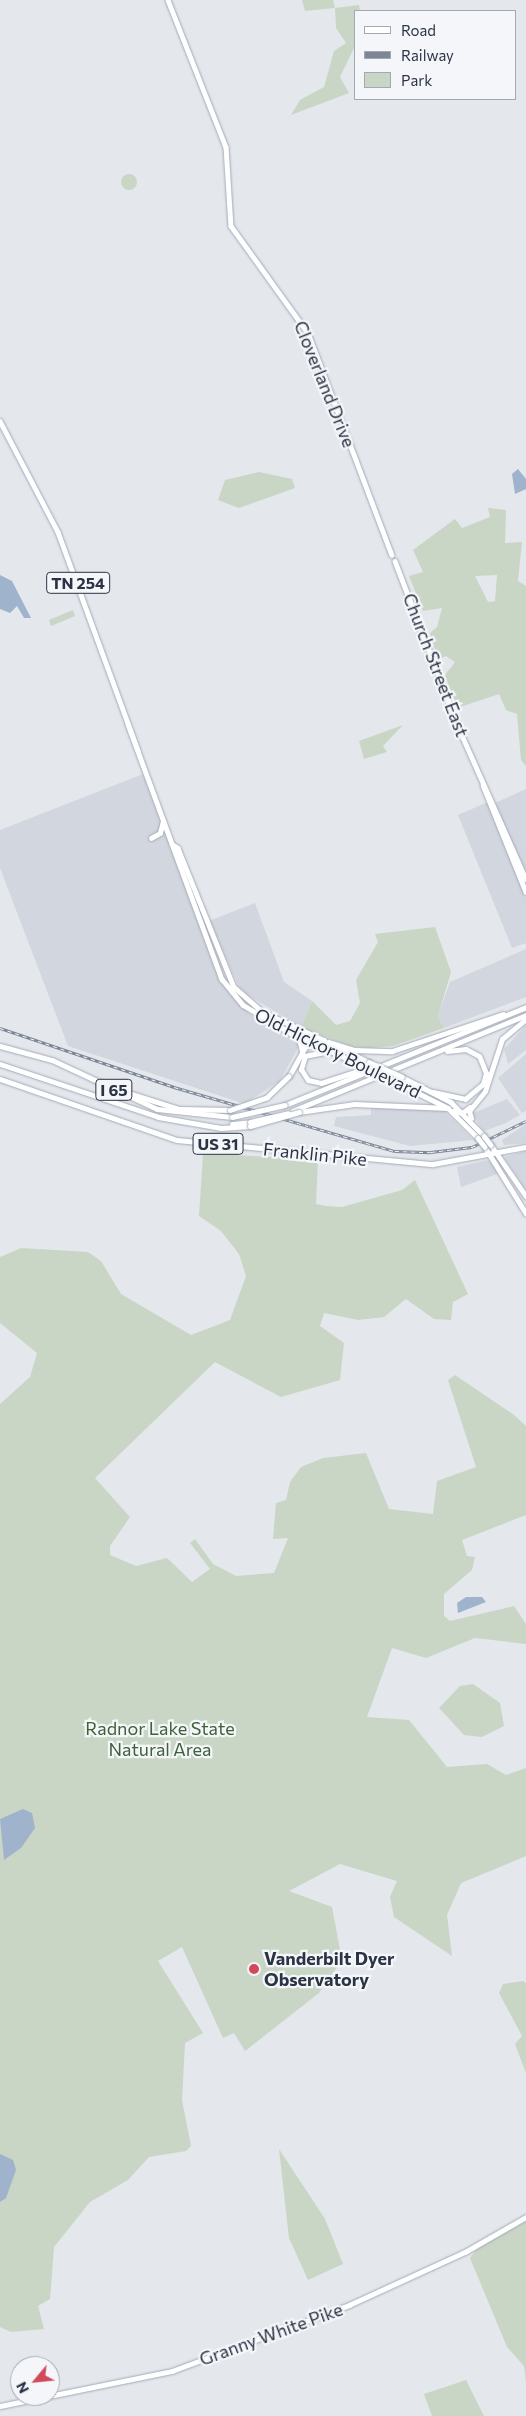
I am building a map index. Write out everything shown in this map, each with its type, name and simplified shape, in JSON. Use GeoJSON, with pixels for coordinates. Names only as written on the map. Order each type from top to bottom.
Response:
{"type":"FeatureCollection","features":[{"type":"Feature","properties":{"kind":"highway","name":"I 65"},"geometry":{"type":"LineString","coordinates":[[0,1046],[44,1057],[166,1111],[232,1117],[285,1105],[526,1007]]}},
{"type":"Feature","properties":{"kind":"highway"},"geometry":{"type":"LineString","coordinates":[[99,1082],[172,1108],[230,1110],[267,1097],[289,1076],[302,1051],[314,1043],[326,1041],[355,1050],[392,1050],[518,1010]]}},
{"type":"Feature","properties":{"kind":"highway"},"geometry":{"type":"LineString","coordinates":[[250,1124],[299,1112],[354,1104],[465,1112],[484,1092],[502,1039],[526,1017]]}},
{"type":"Feature","properties":{"kind":"highway","name":"I 65"},"geometry":{"type":"LineString","coordinates":[[0,1064],[158,1117],[202,1124],[250,1124],[292,1112],[526,1017]]}},
{"type":"Feature","properties":{"kind":"highway"},"geometry":{"type":"LineString","coordinates":[[284,1029],[300,1040],[302,1051]]}},
{"type":"Feature","properties":{"kind":"highway"},"geometry":{"type":"LineString","coordinates":[[430,1056],[466,1048],[479,1056],[486,1072],[480,1090],[466,1099],[433,1092]]}},
{"type":"Feature","properties":{"kind":"highway"},"geometry":{"type":"LineString","coordinates":[[330,1051],[305,1056],[301,1069],[308,1080],[323,1082],[408,1054]]}},
{"type":"Feature","properties":{"kind":"highway"},"geometry":{"type":"LineString","coordinates":[[471,1107],[471,1118]]}},
{"type":"Feature","properties":{"kind":"main road","name":"Cloverland Drive"},"geometry":{"type":"LineString","coordinates":[[168,0],[226,147],[232,227],[308,333],[392,555]]}},
{"type":"Feature","properties":{"kind":"main road","name":"Old Hickory Boulevard"},"geometry":{"type":"LineString","coordinates":[[0,421],[58,532],[163,820],[228,989],[243,1005],[284,1029],[394,1081],[450,1110],[485,1147],[526,1213]]}},
{"type":"Feature","properties":{"kind":"main road","name":"Church Street East"},"geometry":{"type":"LineString","coordinates":[[395,561],[526,892]]}},
{"type":"Feature","properties":{"kind":"main road","name":"Church Street East"},"geometry":{"type":"LineString","coordinates":[[477,769],[526,879]]}},
{"type":"Feature","properties":{"kind":"main road"},"geometry":{"type":"LineString","coordinates":[[152,838],[160,833],[163,820]]}},
{"type":"Feature","properties":{"kind":"main road","name":"Old Hickory Boulevard"},"geometry":{"type":"LineString","coordinates":[[172,844],[178,848],[228,978],[242,997],[263,1012],[433,1092],[465,1112],[491,1145],[526,1196]]}},
{"type":"Feature","properties":{"kind":"main road","name":"Franklin Pike"},"geometry":{"type":"LineString","coordinates":[[0,1078],[32,1086],[170,1138],[429,1164],[489,1153]]}},
{"type":"Feature","properties":{"kind":"main road","name":"US 31"},"geometry":{"type":"LineString","coordinates":[[489,1153],[526,1147]]}},
{"type":"Feature","properties":{"kind":"main road","name":"Granny White Pike"},"geometry":{"type":"LineString","coordinates":[[0,2406],[172,2371],[349,2305],[466,2252],[526,2217]]}},
{"type":"Feature","properties":{"kind":"shaded area"},"geometry":{"type":"Polygon","coordinates":[[[143,774],[219,978],[251,1015],[300,1044],[280,1081],[249,1101],[242,1103],[68,1046],[0,868],[0,830],[143,774]]]}},
{"type":"Feature","properties":{"kind":"shaded area"},"geometry":{"type":"Polygon","coordinates":[[[526,789],[526,876],[495,803],[526,789]]]}},
{"type":"Feature","properties":{"kind":"shaded area"},"geometry":{"type":"Polygon","coordinates":[[[488,802],[526,898],[526,943],[512,948],[458,815],[488,802]]]}},
{"type":"Feature","properties":{"kind":"shaded area"},"geometry":{"type":"Polygon","coordinates":[[[255,903],[284,982],[312,1001],[301,1027],[241,991],[209,921],[255,903]]]}},
{"type":"Feature","properties":{"kind":"shaded area"},"geometry":{"type":"Polygon","coordinates":[[[526,949],[526,997],[444,1028],[438,1016],[450,982],[526,949]]]}},
{"type":"Feature","properties":{"kind":"shaded area"},"geometry":{"type":"Polygon","coordinates":[[[526,1025],[526,1050],[508,1064],[504,1049],[526,1025]]]}},
{"type":"Feature","properties":{"kind":"shaded area"},"geometry":{"type":"Polygon","coordinates":[[[526,1054],[526,1111],[522,1113],[498,1078],[526,1054]]]}},
{"type":"Feature","properties":{"kind":"shaded area"},"geometry":{"type":"Polygon","coordinates":[[[507,1099],[520,1115],[506,1123],[484,1131],[471,1114],[507,1099]]]}},
{"type":"Feature","properties":{"kind":"shaded area"},"geometry":{"type":"Polygon","coordinates":[[[371,1108],[443,1110],[473,1140],[410,1146],[334,1126],[336,1117],[371,1115],[371,1108]]]}},
{"type":"Feature","properties":{"kind":"shaded area"},"geometry":{"type":"Polygon","coordinates":[[[526,1124],[526,1143],[504,1145],[502,1140],[526,1124]]]}},
{"type":"Feature","properties":{"kind":"shaded area"},"geometry":{"type":"Polygon","coordinates":[[[526,1151],[526,1190],[504,1157],[526,1151]]]}},
{"type":"Feature","properties":{"kind":"shaded area"},"geometry":{"type":"Polygon","coordinates":[[[488,1160],[500,1173],[461,1187],[457,1167],[488,1160]]]}},
{"type":"Feature","properties":{"kind":"green space"},"geometry":{"type":"Polygon","coordinates":[[[302,0],[333,0],[335,8],[305,11],[302,0]]]}},
{"type":"Feature","properties":{"kind":"green space"},"geometry":{"type":"Polygon","coordinates":[[[359,5],[360,10],[354,10],[354,48],[340,77],[349,93],[291,115],[300,100],[324,87],[334,51],[346,43],[336,28],[335,8],[359,5]]]}},
{"type":"Feature","properties":{"kind":"green space"},"geometry":{"type":"Polygon","coordinates":[[[126,174],[132,174],[137,179],[135,188],[126,190],[121,185],[121,179],[126,174]]]}},
{"type":"Feature","properties":{"kind":"green space"},"geometry":{"type":"Polygon","coordinates":[[[259,472],[292,479],[295,488],[239,508],[218,500],[225,480],[259,472]]]}},
{"type":"Feature","properties":{"kind":"green space"},"geometry":{"type":"Polygon","coordinates":[[[488,508],[506,510],[505,543],[522,542],[518,581],[526,586],[526,766],[521,760],[517,714],[506,710],[499,694],[457,708],[445,675],[455,662],[446,656],[438,659],[430,633],[437,627],[442,608],[423,611],[409,576],[423,572],[413,550],[455,519],[462,528],[490,517],[488,508]],[[497,575],[475,576],[488,602],[495,601],[497,575]]]}},
{"type":"Feature","properties":{"kind":"green space"},"geometry":{"type":"Polygon","coordinates":[[[73,610],[75,616],[51,626],[49,620],[73,610]]]}},
{"type":"Feature","properties":{"kind":"green space"},"geometry":{"type":"Polygon","coordinates":[[[403,725],[383,746],[387,752],[364,759],[359,741],[403,725]]]}},
{"type":"Feature","properties":{"kind":"green space"},"geometry":{"type":"Polygon","coordinates":[[[435,927],[451,972],[438,1016],[444,1028],[393,1046],[369,1048],[349,1046],[301,1027],[312,1001],[336,1025],[350,1021],[360,1003],[356,980],[378,942],[375,934],[435,927]]]}},
{"type":"Feature","properties":{"kind":"green space","name":"Radnor Lake State Natural Area"},"geometry":{"type":"Polygon","coordinates":[[[203,1153],[318,1160],[316,1204],[326,1206],[342,1207],[402,1190],[415,1180],[468,1294],[453,1302],[451,1320],[434,1319],[406,1299],[384,1317],[358,1320],[324,1313],[320,1326],[344,1343],[340,1380],[281,1397],[215,1362],[95,1478],[130,1517],[110,1546],[110,1555],[136,1566],[167,1558],[192,1582],[210,1569],[190,1543],[195,1539],[213,1564],[236,1576],[274,1573],[288,1538],[273,1539],[276,1503],[286,1500],[290,1482],[301,1467],[323,1458],[366,1453],[389,1509],[433,1514],[437,1481],[476,1467],[448,1380],[455,1375],[514,1415],[526,1426],[526,1515],[462,1540],[467,1556],[475,1557],[472,1570],[444,1594],[444,1616],[450,1621],[514,1606],[526,1624],[526,1644],[475,1638],[426,1658],[392,1648],[367,1717],[409,1720],[447,1767],[487,1764],[506,1775],[526,1768],[526,1856],[461,1883],[447,1915],[452,1956],[394,1917],[390,1897],[397,1881],[340,1864],[289,1891],[332,1907],[342,1960],[319,1993],[245,2051],[234,2033],[223,2038],[182,1947],[158,1961],[203,2033],[185,2043],[182,2100],[191,2146],[186,2151],[149,2157],[128,2180],[90,2202],[54,2247],[50,2299],[38,2306],[44,2329],[11,2332],[0,2327],[0,1404],[30,1377],[37,1353],[0,1323],[0,1257],[21,1248],[88,1252],[101,1261],[121,1294],[191,1335],[230,1320],[246,1276],[239,1254],[221,1231],[199,1216],[203,1153]]]}},
{"type":"Feature","properties":{"kind":"green space"},"geometry":{"type":"Polygon","coordinates":[[[473,1684],[500,1703],[504,1726],[482,1737],[464,1735],[439,1708],[460,1686],[473,1684]]]}},
{"type":"Feature","properties":{"kind":"green space"},"geometry":{"type":"Polygon","coordinates":[[[523,1981],[526,1983],[526,2073],[515,2044],[522,2036],[499,1993],[503,1984],[523,1981]]]}},
{"type":"Feature","properties":{"kind":"green space"},"geometry":{"type":"Polygon","coordinates":[[[279,2149],[325,2219],[343,2264],[308,2280],[289,2238],[279,2149]]]}},
{"type":"Feature","properties":{"kind":"green space"},"geometry":{"type":"Polygon","coordinates":[[[526,2218],[526,2383],[524,2366],[507,2347],[470,2258],[476,2250],[526,2218]]]}},
{"type":"Feature","properties":{"kind":"green space"},"geometry":{"type":"Polygon","coordinates":[[[466,2380],[484,2416],[432,2416],[424,2394],[466,2380]]]}},
{"type":"Feature","properties":{"kind":"water"},"geometry":{"type":"Polygon","coordinates":[[[518,469],[526,479],[526,489],[515,494],[512,474],[518,469]]]}},
{"type":"Feature","properties":{"kind":"water"},"geometry":{"type":"Polygon","coordinates":[[[0,575],[12,581],[31,618],[24,618],[17,606],[10,613],[0,609],[0,575]]]}},
{"type":"Feature","properties":{"kind":"water"},"geometry":{"type":"Polygon","coordinates":[[[466,1597],[482,1597],[486,1602],[458,1613],[457,1603],[466,1597]]]}},
{"type":"Feature","properties":{"kind":"water"},"geometry":{"type":"Polygon","coordinates":[[[23,1809],[32,1813],[35,1828],[21,1848],[4,1860],[0,1819],[23,1809]]]}},
{"type":"Feature","properties":{"kind":"water"},"geometry":{"type":"Polygon","coordinates":[[[0,2154],[13,2160],[16,2170],[6,2198],[0,2202],[0,2154]]]}},
{"type":"Feature","properties":{"kind":"railway"},"geometry":{"type":"LineString","coordinates":[[0,1028],[174,1087],[395,1151],[431,1152],[472,1147],[526,1121]]}},
{"type":"Feature","properties":{"kind":"place","name":"Vanderbilt Dyer Observatory"},"geometry":{"type":"Point","coordinates":[254,1969]}}]}
